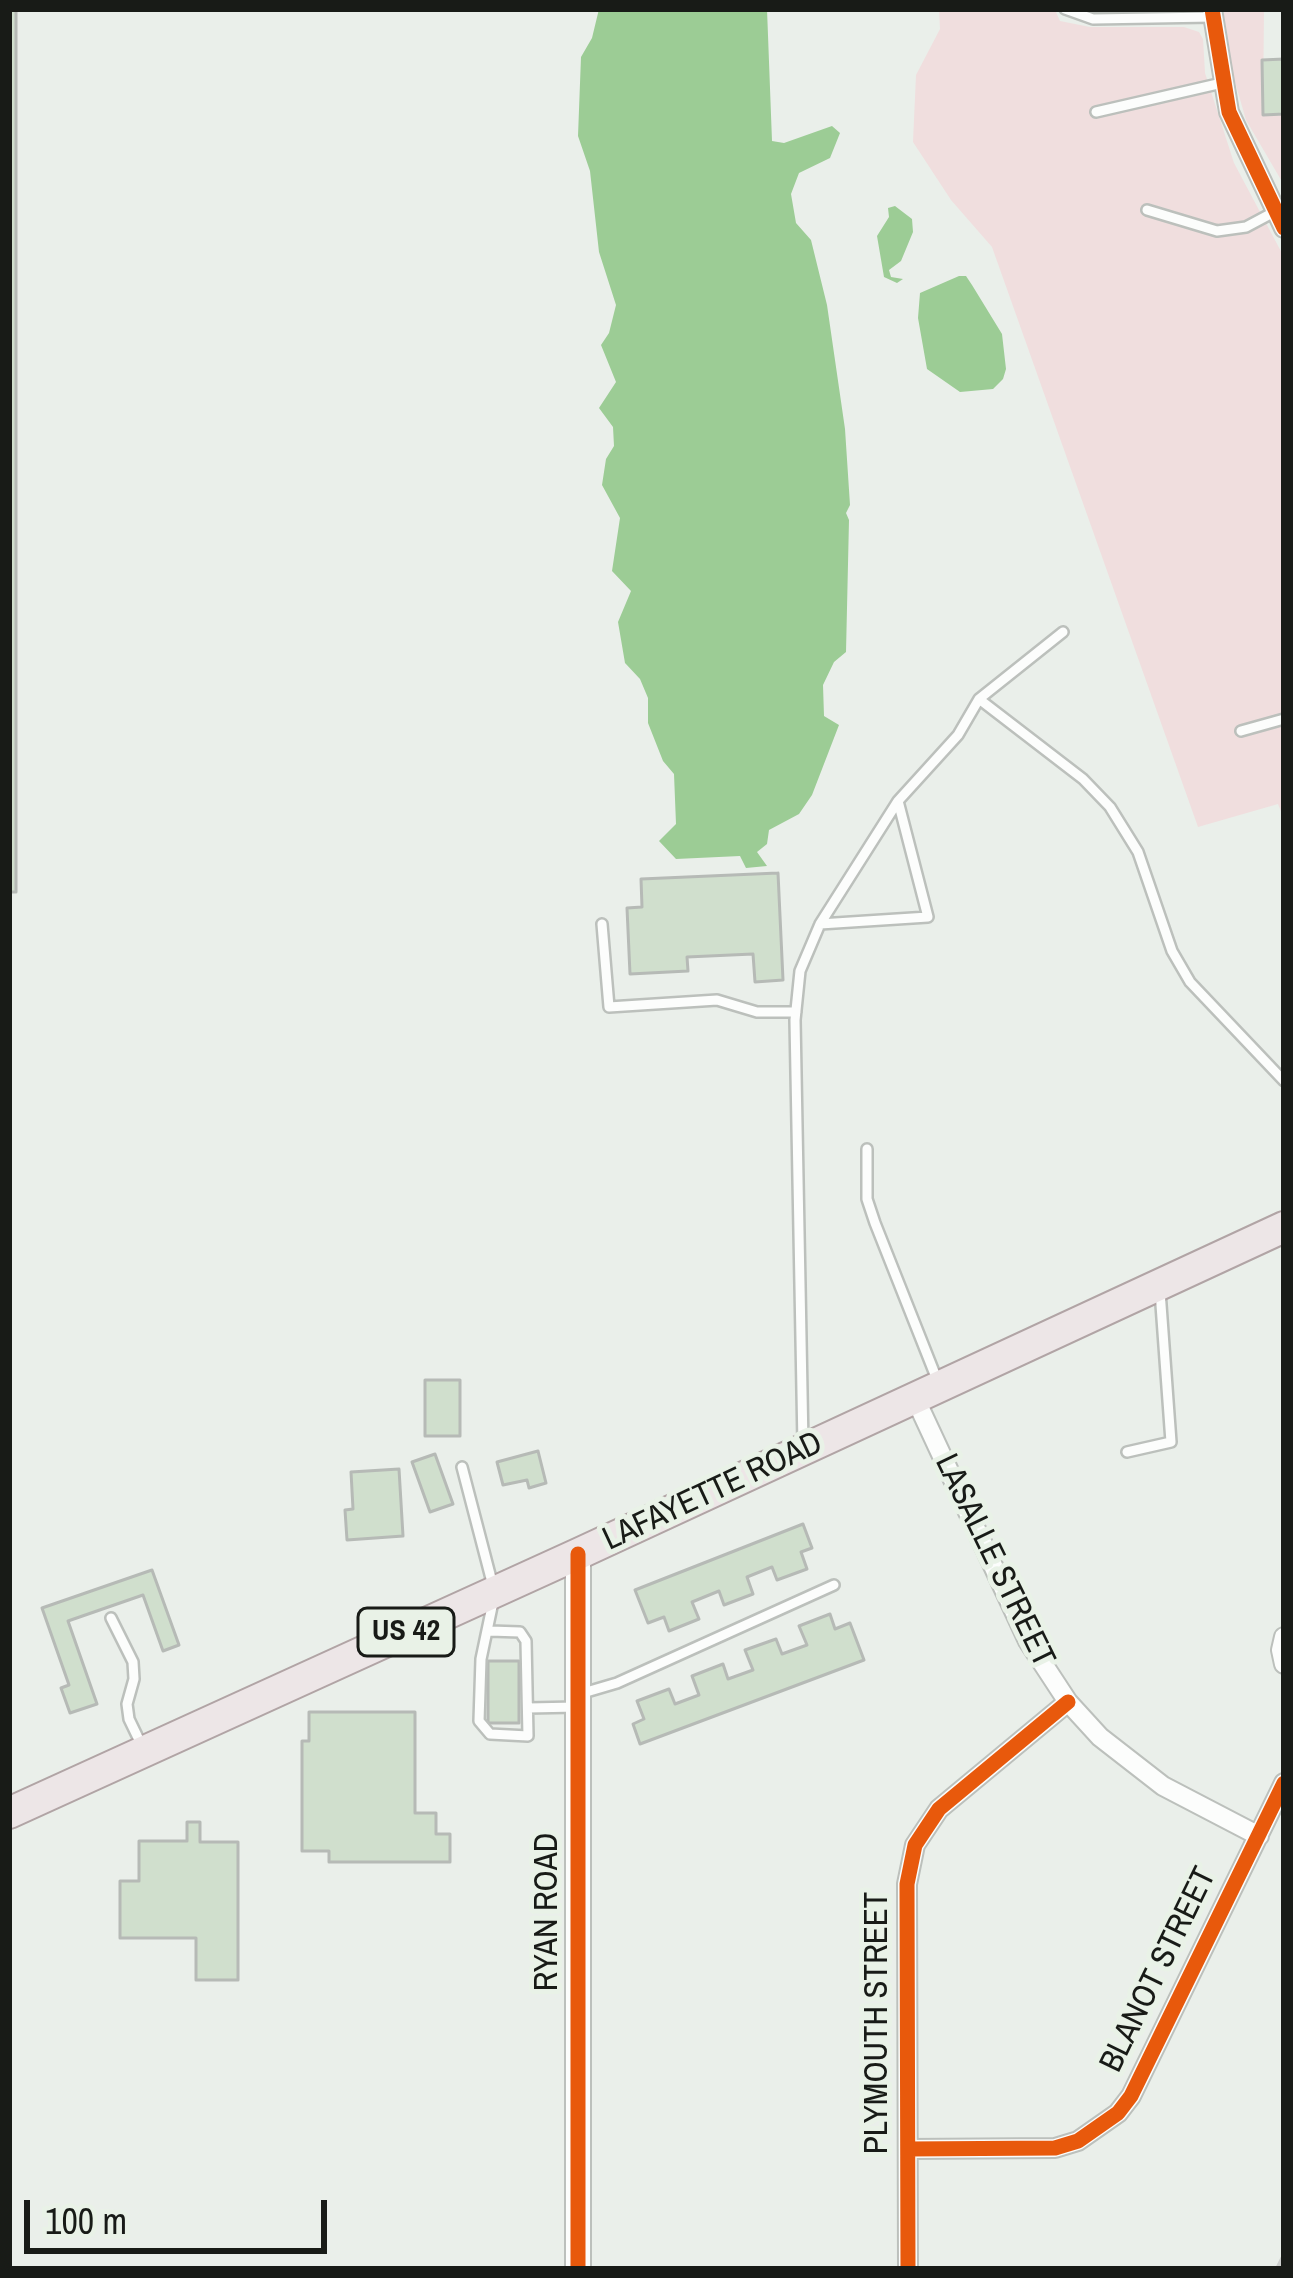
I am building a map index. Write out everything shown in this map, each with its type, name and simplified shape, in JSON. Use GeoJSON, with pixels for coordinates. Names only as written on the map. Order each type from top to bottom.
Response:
{"type":"FeatureCollection","features":[{"type":"Feature","properties":{"kind":"main road","name":"LAFAYETTE ROAD"},"geometry":{"type":"LineString","coordinates":[[9,1813],[1284,1227]]}},
{"type":"Feature","properties":{"kind":"street"},"geometry":{"type":"LineString","coordinates":[[1212,13],[1228,112],[1280,219]]}},
{"type":"Feature","properties":{"kind":"street","name":"LASALLE STREET"},"geometry":{"type":"LineString","coordinates":[[928,1393],[1028,1641],[1068,1702],[1100,1737],[1147,1775],[1259,1836]]}},
{"type":"Feature","properties":{"kind":"street","name":"RYAN ROAD"},"geometry":{"type":"LineString","coordinates":[[578,1554],[578,2269]]}},
{"type":"Feature","properties":{"kind":"street"},"geometry":{"type":"LineString","coordinates":[[1284,1637],[1284,1664]]}},
{"type":"Feature","properties":{"kind":"street","name":"PLYMOUTH STREET"},"geometry":{"type":"LineString","coordinates":[[908,2269],[908,1884],[915,1845],[939,1809],[1068,1702]]}},
{"type":"Feature","properties":{"kind":"street","name":"BLANOT STREET"},"geometry":{"type":"LineString","coordinates":[[908,2149],[1055,2148],[1101,2128],[1131,2096],[1284,1783]]}},
{"type":"Feature","properties":{"kind":"lane"},"geometry":{"type":"LineString","coordinates":[[1065,9],[1093,19],[1212,13]]}},
{"type":"Feature","properties":{"kind":"lane"},"geometry":{"type":"LineString","coordinates":[[1096,112],[1222,82]]}},
{"type":"Feature","properties":{"kind":"lane"},"geometry":{"type":"LineString","coordinates":[[1148,210],[1217,231],[1280,219]]}},
{"type":"Feature","properties":{"kind":"lane"},"geometry":{"type":"LineString","coordinates":[[803,1450],[796,1012],[800,971],[820,924],[898,801],[958,735],[979,699],[1063,632]]}},
{"type":"Feature","properties":{"kind":"lane"},"geometry":{"type":"LineString","coordinates":[[979,699],[1083,779],[1110,807],[1138,852],[1172,951],[1190,982],[1284,1081]]}},
{"type":"Feature","properties":{"kind":"lane"},"geometry":{"type":"LineString","coordinates":[[1241,730],[1284,719]]}},
{"type":"Feature","properties":{"kind":"lane"},"geometry":{"type":"LineString","coordinates":[[820,924],[928,916],[898,801]]}},
{"type":"Feature","properties":{"kind":"lane"},"geometry":{"type":"LineString","coordinates":[[602,924],[609,1007],[718,1000],[757,1012],[796,1012]]}},
{"type":"Feature","properties":{"kind":"lane"},"geometry":{"type":"LineString","coordinates":[[867,1148],[871,1211],[928,1393]]}},
{"type":"Feature","properties":{"kind":"lane"},"geometry":{"type":"LineString","coordinates":[[1127,1452],[1171,1442],[1159,1285]]}},
{"type":"Feature","properties":{"kind":"lane"},"geometry":{"type":"LineString","coordinates":[[462,1467],[494,1593],[481,1659],[478,1721],[490,1734],[528,1736],[526,1641],[520,1632],[490,1631]]}},
{"type":"Feature","properties":{"kind":"lane"},"geometry":{"type":"LineString","coordinates":[[528,1708],[578,1701],[834,1585]]}},
{"type":"Feature","properties":{"kind":"lane"},"geometry":{"type":"LineString","coordinates":[[111,1618],[133,1662],[129,1719],[144,1750]]}},
{"type":"Feature","properties":{"kind":"shaded area"},"geometry":{"type":"Polygon","coordinates":[[[599,9],[767,9],[772,141],[784,143],[832,126],[840,133],[830,158],[799,173],[791,194],[796,223],[811,240],[827,305],[845,429],[850,505],[846,513],[846,652],[834,662],[823,685],[824,716],[839,725],[812,795],[799,814],[769,830],[767,844],[757,852],[767,866],[746,868],[740,856],[676,859],[659,841],[676,824],[674,774],[663,761],[648,723],[648,698],[640,679],[625,663],[618,622],[631,591],[612,571],[620,518],[602,485],[606,459],[614,446],[613,427],[599,408],[616,382],[601,345],[616,305],[599,252],[590,171],[578,136],[581,57],[592,38],[599,9]]]}},
{"type":"Feature","properties":{"kind":"shaded area"},"geometry":{"type":"Polygon","coordinates":[[[939,9],[1128,9],[1056,12],[1060,21],[1090,27],[1184,27],[1199,32],[1203,39],[1205,73],[1234,163],[1284,257],[1284,819],[1278,804],[1198,827],[992,247],[951,200],[913,142],[916,75],[940,29],[939,9]]]}},
{"type":"Feature","properties":{"kind":"shaded area"},"geometry":{"type":"Polygon","coordinates":[[[1223,9],[1264,9],[1263,114],[1284,114],[1284,185],[1246,120],[1231,68],[1223,9]]]}},
{"type":"Feature","properties":{"kind":"shaded area"},"geometry":{"type":"Polygon","coordinates":[[[895,206],[912,219],[913,232],[901,261],[889,270],[891,277],[903,279],[897,283],[884,277],[877,236],[889,217],[888,208],[895,206]]]}},
{"type":"Feature","properties":{"kind":"shaded area"},"geometry":{"type":"Polygon","coordinates":[[[966,276],[1002,334],[1006,369],[993,389],[960,392],[927,369],[918,318],[920,293],[966,276]]]}},
{"type":"Feature","properties":{"kind":"building"},"geometry":{"type":"Polygon","coordinates":[[[9,9],[16,9],[16,892],[9,892],[9,9]]]}},
{"type":"Feature","properties":{"kind":"building"},"geometry":{"type":"Polygon","coordinates":[[[1284,59],[1284,114],[1263,115],[1262,60],[1284,59]]]}},
{"type":"Feature","properties":{"kind":"building"},"geometry":{"type":"Polygon","coordinates":[[[778,873],[783,980],[755,982],[753,954],[687,957],[688,971],[630,974],[627,908],[642,907],[641,879],[778,873]]]}},
{"type":"Feature","properties":{"kind":"building"},"geometry":{"type":"Polygon","coordinates":[[[425,1380],[460,1380],[460,1436],[425,1436],[425,1380]]]}},
{"type":"Feature","properties":{"kind":"building"},"geometry":{"type":"Polygon","coordinates":[[[538,1451],[546,1483],[529,1488],[527,1480],[503,1485],[497,1462],[538,1451]]]}},
{"type":"Feature","properties":{"kind":"building"},"geometry":{"type":"Polygon","coordinates":[[[435,1454],[453,1504],[430,1512],[412,1462],[435,1454]]]}},
{"type":"Feature","properties":{"kind":"building"},"geometry":{"type":"Polygon","coordinates":[[[399,1469],[403,1536],[347,1540],[345,1510],[353,1509],[351,1472],[399,1469]]]}},
{"type":"Feature","properties":{"kind":"building"},"geometry":{"type":"Polygon","coordinates":[[[803,1524],[812,1548],[801,1552],[807,1569],[777,1580],[772,1567],[747,1577],[753,1594],[724,1605],[719,1591],[692,1602],[699,1619],[669,1631],[664,1617],[648,1623],[635,1590],[803,1524]]]}},
{"type":"Feature","properties":{"kind":"building"},"geometry":{"type":"Polygon","coordinates":[[[152,1570],[179,1645],[163,1651],[143,1595],[68,1621],[97,1704],[70,1713],[61,1688],[69,1685],[42,1608],[152,1570]]]}},
{"type":"Feature","properties":{"kind":"building"},"geometry":{"type":"Polygon","coordinates":[[[830,1614],[835,1629],[850,1623],[864,1660],[640,1744],[633,1724],[644,1719],[637,1701],[669,1689],[675,1704],[699,1695],[692,1676],[723,1664],[728,1679],[753,1670],[745,1650],[776,1639],[782,1654],[807,1645],[799,1626],[830,1614]]]}},
{"type":"Feature","properties":{"kind":"building"},"geometry":{"type":"Polygon","coordinates":[[[488,1661],[519,1661],[519,1723],[488,1723],[488,1661]]]}},
{"type":"Feature","properties":{"kind":"building"},"geometry":{"type":"Polygon","coordinates":[[[309,1712],[415,1712],[415,1813],[436,1813],[436,1834],[450,1834],[450,1862],[329,1862],[329,1851],[302,1851],[302,1741],[309,1741],[309,1712]]]}},
{"type":"Feature","properties":{"kind":"building"},"geometry":{"type":"Polygon","coordinates":[[[187,1822],[200,1822],[200,1842],[238,1842],[238,1980],[196,1980],[196,1938],[120,1938],[120,1881],[139,1881],[139,1841],[187,1841],[187,1822]]]}},
{"type":"Feature","properties":{"kind":"railway"},"geometry":{"type":"LineString","coordinates":[[1278,2269],[1284,2257]]}},
{"type":"Feature","properties":{"kind":"cycle path"},"geometry":{"type":"LineString","coordinates":[[1212,9],[1229,112],[1284,228]]}},
{"type":"Feature","properties":{"kind":"cycle path"},"geometry":{"type":"LineString","coordinates":[[578,1554],[578,2269]]}},
{"type":"Feature","properties":{"kind":"cycle path"},"geometry":{"type":"LineString","coordinates":[[908,2269],[907,1884],[915,1845],[939,1809],[1068,1702]]}},
{"type":"Feature","properties":{"kind":"cycle path"},"geometry":{"type":"LineString","coordinates":[[908,2149],[1055,2148],[1078,2141],[1118,2113],[1131,2096],[1284,1783]]}}]}
